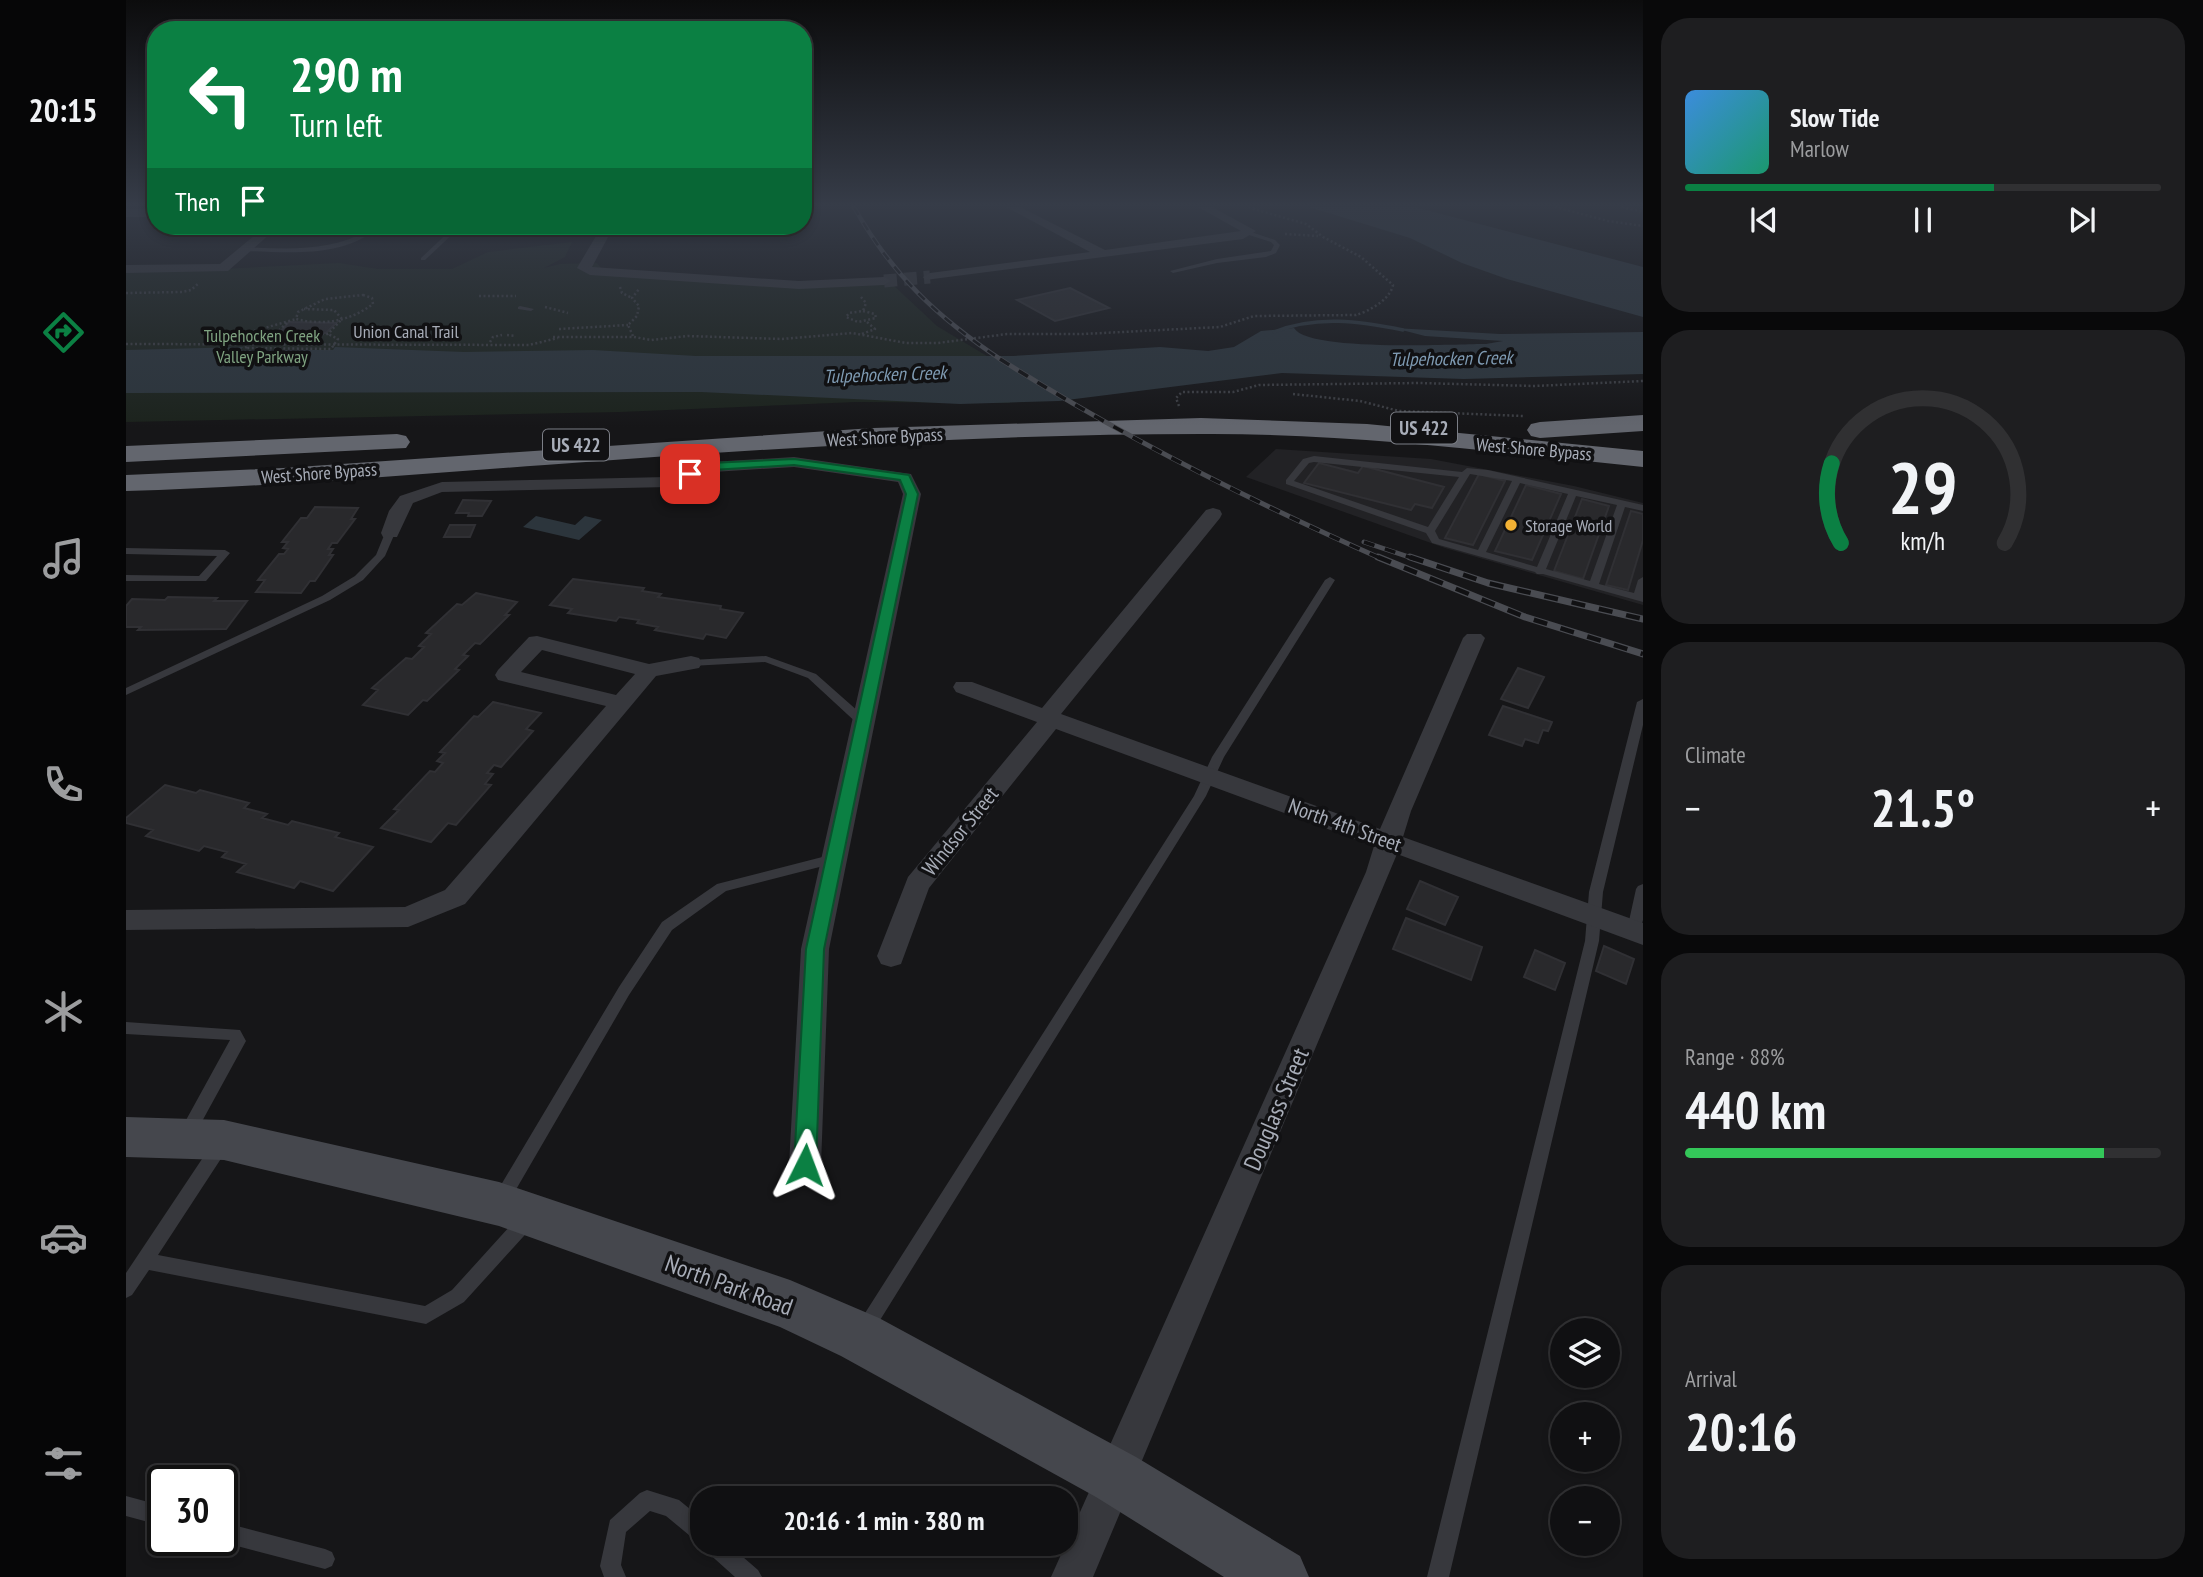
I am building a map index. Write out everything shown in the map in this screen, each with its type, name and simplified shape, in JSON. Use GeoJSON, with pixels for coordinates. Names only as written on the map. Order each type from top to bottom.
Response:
{"type":"FeatureCollection","features":[{"type":"Feature","properties":{"kind":"highway"},"geometry":{"type":"LineString","coordinates":[[1205,417],[1323,414],[1523,430],[1643,423]]}},
{"type":"Feature","properties":{"kind":"highway","name":"West Shore Bypass"},"geometry":{"type":"LineString","coordinates":[[126,474],[279,467],[658,439],[1025,422],[1205,417],[1320,420],[1643,449]]}},
{"type":"Feature","properties":{"kind":"highway"},"geometry":{"type":"LineString","coordinates":[[126,454],[611,434],[1025,422]]}},
{"type":"Feature","properties":{"kind":"highway","name":"West Shore Bypass"},"geometry":{"type":"LineString","coordinates":[[126,483],[209,481],[630,451],[938,434],[1192,426],[1336,430],[1643,459]]}},
{"type":"Feature","properties":{"kind":"highway"},"geometry":{"type":"LineString","coordinates":[[1278,428],[1545,456],[1643,474]]}},
{"type":"Feature","properties":{"kind":"highway","name":"US 422"},"geometry":{"type":"LineString","coordinates":[[126,495],[265,485],[420,466]]}},
{"type":"Feature","properties":{"kind":"street"},"geometry":{"type":"LineString","coordinates":[[733,281],[799,285],[884,281]]}},
{"type":"Feature","properties":{"kind":"street"},"geometry":{"type":"LineString","coordinates":[[390,533],[399,506],[414,494],[442,487],[669,482],[710,467],[794,462],[905,478],[912,494],[815,949],[805,1165]]}},
{"type":"Feature","properties":{"kind":"street","name":"Windsor Street"},"geometry":{"type":"LineString","coordinates":[[891,956],[917,884],[1213,514]]}},
{"type":"Feature","properties":{"kind":"street","name":"Douglass Street"},"geometry":{"type":"LineString","coordinates":[[1072,1577],[1379,872],[1398,811],[1474,638]]}},
{"type":"Feature","properties":{"kind":"street"},"geometry":{"type":"LineString","coordinates":[[621,703],[506,675],[537,642],[649,671],[691,663]]}},
{"type":"Feature","properties":{"kind":"street"},"geometry":{"type":"LineString","coordinates":[[126,920],[408,917],[454,897],[649,671]]}},
{"type":"Feature","properties":{"kind":"street","name":"North 4th Street"},"geometry":{"type":"LineString","coordinates":[[964,687],[1639,932]]}},
{"type":"Feature","properties":{"kind":"street","name":"North Park Road"},"geometry":{"type":"LineString","coordinates":[[126,1137],[204,1140],[516,1209],[790,1305],[860,1336],[1116,1477],[1279,1577]]}},
{"type":"Feature","properties":{"kind":"lane"},"geometry":{"type":"LineString","coordinates":[[520,309],[532,307]]}},
{"type":"Feature","properties":{"kind":"lane"},"geometry":{"type":"LineString","coordinates":[[1465,475],[1314,459],[1306,461],[1289,482],[1430,531],[1435,541],[1540,572],[1641,598],[1643,580]]}},
{"type":"Feature","properties":{"kind":"lane"},"geometry":{"type":"LineString","coordinates":[[1430,531],[1467,471],[1643,508]]}},
{"type":"Feature","properties":{"kind":"lane"},"geometry":{"type":"LineString","coordinates":[[1480,555],[1517,480]]}},
{"type":"Feature","properties":{"kind":"lane"},"geometry":{"type":"LineString","coordinates":[[1540,572],[1573,492]]}},
{"type":"Feature","properties":{"kind":"lane"},"geometry":{"type":"LineString","coordinates":[[1593,586],[1622,503]]}},
{"type":"Feature","properties":{"kind":"lane"},"geometry":{"type":"LineString","coordinates":[[126,692],[326,598],[359,578],[380,556],[390,533]]}},
{"type":"Feature","properties":{"kind":"lane"},"geometry":{"type":"LineString","coordinates":[[126,551],[225,553],[202,579],[126,579]]}},
{"type":"Feature","properties":{"kind":"lane"},"geometry":{"type":"LineString","coordinates":[[860,1336],[1200,796],[1218,757],[1330,580]]}},
{"type":"Feature","properties":{"kind":"lane"},"geometry":{"type":"LineString","coordinates":[[691,663],[766,659],[812,676],[864,723]]}},
{"type":"Feature","properties":{"kind":"lane"},"geometry":{"type":"LineString","coordinates":[[1438,1577],[1592,941],[1596,891],[1636,755],[1643,702]]}},
{"type":"Feature","properties":{"kind":"lane"},"geometry":{"type":"LineString","coordinates":[[145,1261],[426,1315],[458,1296],[516,1209],[624,991],[667,926],[722,887],[835,859]]}},
{"type":"Feature","properties":{"kind":"lane"},"geometry":{"type":"LineString","coordinates":[[1639,932],[1643,889]]}},
{"type":"Feature","properties":{"kind":"lane"},"geometry":{"type":"LineString","coordinates":[[126,1028],[235,1034],[238,1041],[204,1140],[145,1261],[126,1289]]}},
{"type":"Feature","properties":{"kind":"lane"},"geometry":{"type":"LineString","coordinates":[[615,1577],[610,1566],[617,1527],[647,1500],[672,1507],[690,1523]]}},
{"type":"Feature","properties":{"kind":"lane"},"geometry":{"type":"LineString","coordinates":[[126,1506],[147,1512]]}},
{"type":"Feature","properties":{"kind":"lane"},"geometry":{"type":"LineString","coordinates":[[238,1536],[325,1559]]}},
{"type":"Feature","properties":{"kind":"lane"},"geometry":{"type":"LineString","coordinates":[[727,1556],[751,1577]]}},
{"type":"Feature","properties":{"kind":"path"},"geometry":{"type":"LineString","coordinates":[[126,293],[191,290],[203,281]]}},
{"type":"Feature","properties":{"kind":"path"},"geometry":{"type":"LineString","coordinates":[[553,337],[634,337],[651,340],[688,336],[782,339],[852,333],[906,343],[938,343],[1007,334],[1083,334],[1220,327],[1254,316],[1337,316],[1363,313],[1392,291],[1393,285],[1389,281]]}},
{"type":"Feature","properties":{"kind":"path"},"geometry":{"type":"LineString","coordinates":[[211,342],[296,319],[316,322],[342,319],[363,311],[374,300],[363,295],[331,298],[304,309],[295,316],[296,319]]}},
{"type":"Feature","properties":{"kind":"path"},"geometry":{"type":"LineString","coordinates":[[479,296],[518,296]]}},
{"type":"Feature","properties":{"kind":"path"},"geometry":{"type":"LineString","coordinates":[[532,307],[568,313]]}},
{"type":"Feature","properties":{"kind":"path"},"geometry":{"type":"LineString","coordinates":[[304,309],[334,310],[342,319]]}},
{"type":"Feature","properties":{"kind":"path"},"geometry":{"type":"LineString","coordinates":[[863,311],[876,316],[867,322],[854,322],[847,319],[847,315],[863,311]]}},
{"type":"Feature","properties":{"kind":"path"},"geometry":{"type":"LineString","coordinates":[[328,334],[342,319]]}},
{"type":"Feature","properties":{"kind":"path"},"geometry":{"type":"LineString","coordinates":[[852,333],[847,326],[854,322]]}},
{"type":"Feature","properties":{"kind":"path"},"geometry":{"type":"LineString","coordinates":[[858,334],[870,333],[875,329],[867,322]]}},
{"type":"Feature","properties":{"kind":"path"},"geometry":{"type":"LineString","coordinates":[[275,334],[287,323]]}},
{"type":"Feature","properties":{"kind":"path"},"geometry":{"type":"LineString","coordinates":[[559,330],[594,325],[628,325]]}},
{"type":"Feature","properties":{"kind":"path"},"geometry":{"type":"LineString","coordinates":[[275,334],[328,334],[336,336],[337,343],[331,349],[245,348],[275,334]]}},
{"type":"Feature","properties":{"kind":"path"},"geometry":{"type":"LineString","coordinates":[[489,343],[494,337],[502,335]]}},
{"type":"Feature","properties":{"kind":"path"},"geometry":{"type":"LineString","coordinates":[[507,335],[516,335]]}},
{"type":"Feature","properties":{"kind":"path","name":"Union Canal Trail"},"geometry":{"type":"LineString","coordinates":[[126,344],[211,342],[529,345],[559,337]]}},
{"type":"Feature","properties":{"kind":"path"},"geometry":{"type":"LineString","coordinates":[[513,343],[519,341]]}},
{"type":"Feature","properties":{"kind":"path"},"geometry":{"type":"LineString","coordinates":[[1179,406],[1176,398],[1182,393],[1233,392],[1259,386],[1419,383],[1535,386],[1643,381]]}},
{"type":"Feature","properties":{"kind":"path"},"geometry":{"type":"LineString","coordinates":[[1293,394],[1360,401],[1399,411],[1535,417]]}},
{"type":"Feature","properties":{"kind":"shaded area","name":"Storage World"},"geometry":{"type":"Polygon","coordinates":[[[1276,449],[1431,459],[1574,486],[1643,503],[1643,605],[1445,548],[1246,477],[1276,449]]]}},
{"type":"Feature","properties":{"kind":"green space","name":"Tulpehocken Creek Valley Parkway"},"geometry":{"type":"Polygon","coordinates":[[[126,281],[696,281],[797,288],[891,283],[937,326],[987,356],[1010,403],[856,402],[620,412],[126,422],[126,281]]]}},
{"type":"Feature","properties":{"kind":"water"},"geometry":{"type":"Polygon","coordinates":[[[1513,281],[1643,281],[1643,317],[1513,281]]]}},
{"type":"Feature","properties":{"kind":"water","name":"Tulpehocken Creek"},"geometry":{"type":"Polygon","coordinates":[[[1294,328],[1305,336],[1325,341],[1383,345],[1486,344],[1503,341],[1425,336],[1394,328],[1500,334],[1643,332],[1643,374],[1464,379],[1282,373],[1059,401],[960,404],[701,392],[126,393],[126,350],[243,347],[241,350],[333,350],[335,347],[464,352],[593,350],[696,356],[1013,356],[1160,347],[1208,351],[1234,347],[1261,331],[1294,328]]]}},
{"type":"Feature","properties":{"kind":"water"},"geometry":{"type":"Polygon","coordinates":[[[536,516],[575,525],[585,516],[602,520],[579,540],[523,527],[536,516]]]}},
{"type":"Feature","properties":{"kind":"building"},"geometry":{"type":"Polygon","coordinates":[[[1070,288],[1109,308],[1055,321],[1017,300],[1070,288]]]}},
{"type":"Feature","properties":{"kind":"building"},"geometry":{"type":"Polygon","coordinates":[[[289,322],[336,323],[326,333],[279,333],[289,322]]]}},
{"type":"Feature","properties":{"kind":"building"},"geometry":{"type":"Polygon","coordinates":[[[1319,463],[1358,473],[1363,466],[1444,487],[1432,508],[1415,504],[1411,510],[1304,483],[1319,463]]]}},
{"type":"Feature","properties":{"kind":"building"},"geometry":{"type":"Polygon","coordinates":[[[1479,474],[1505,481],[1473,545],[1445,538],[1479,474]]]}},
{"type":"Feature","properties":{"kind":"building"},"geometry":{"type":"Polygon","coordinates":[[[1526,485],[1561,494],[1532,560],[1495,551],[1526,485]]]}},
{"type":"Feature","properties":{"kind":"building"},"geometry":{"type":"Polygon","coordinates":[[[1582,499],[1609,506],[1583,579],[1554,571],[1582,499]]]}},
{"type":"Feature","properties":{"kind":"building"},"geometry":{"type":"Polygon","coordinates":[[[463,500],[491,501],[482,516],[468,516],[469,513],[456,513],[463,500]]]}},
{"type":"Feature","properties":{"kind":"building"},"geometry":{"type":"Polygon","coordinates":[[[315,507],[358,508],[351,519],[355,519],[337,543],[332,543],[328,549],[333,549],[329,555],[333,555],[315,581],[310,581],[301,593],[256,592],[265,580],[258,580],[279,554],[284,554],[288,549],[283,548],[288,542],[282,542],[301,518],[307,518],[315,507]]]}},
{"type":"Feature","properties":{"kind":"building"},"geometry":{"type":"Polygon","coordinates":[[[1631,511],[1643,514],[1643,540],[1628,590],[1606,585],[1631,511]]]}},
{"type":"Feature","properties":{"kind":"building"},"geometry":{"type":"Polygon","coordinates":[[[450,525],[475,525],[470,537],[444,537],[450,525]]]}},
{"type":"Feature","properties":{"kind":"building"},"geometry":{"type":"Polygon","coordinates":[[[573,579],[644,588],[642,591],[661,594],[658,597],[721,606],[720,609],[743,613],[726,638],[706,634],[703,639],[655,630],[658,627],[637,623],[639,620],[619,617],[616,621],[568,613],[572,609],[550,605],[573,579]]]}},
{"type":"Feature","properties":{"kind":"building"},"geometry":{"type":"Polygon","coordinates":[[[476,593],[517,602],[505,615],[509,615],[480,644],[475,643],[463,655],[468,656],[455,669],[459,670],[408,715],[363,705],[378,690],[372,688],[406,658],[412,659],[424,647],[419,646],[431,634],[426,633],[457,604],[462,605],[476,593]]]}},
{"type":"Feature","properties":{"kind":"building"},"geometry":{"type":"Polygon","coordinates":[[[168,597],[247,601],[226,629],[138,630],[141,627],[126,627],[126,606],[132,599],[165,600],[168,597]]]}},
{"type":"Feature","properties":{"kind":"building"},"geometry":{"type":"Polygon","coordinates":[[[1518,668],[1544,677],[1528,708],[1501,699],[1518,668]]]}},
{"type":"Feature","properties":{"kind":"building"},"geometry":{"type":"Polygon","coordinates":[[[493,702],[541,713],[526,729],[533,731],[501,767],[494,765],[487,773],[493,774],[485,784],[491,785],[456,825],[448,823],[431,842],[381,828],[399,810],[394,809],[430,771],[435,772],[443,763],[437,761],[445,753],[440,752],[474,716],[478,717],[493,702]]]}},
{"type":"Feature","properties":{"kind":"building"},"geometry":{"type":"Polygon","coordinates":[[[1503,706],[1552,722],[1548,731],[1543,730],[1538,743],[1525,739],[1522,746],[1489,735],[1503,706]]]}},
{"type":"Feature","properties":{"kind":"building"},"geometry":{"type":"Polygon","coordinates":[[[165,785],[196,793],[200,790],[249,803],[244,808],[267,814],[262,818],[288,825],[292,821],[339,833],[335,837],[373,847],[333,891],[300,881],[294,888],[237,872],[246,864],[222,857],[227,852],[204,846],[199,851],[146,836],[153,830],[126,823],[126,818],[165,785]]]}},
{"type":"Feature","properties":{"kind":"building"},"geometry":{"type":"Polygon","coordinates":[[[1420,881],[1458,897],[1445,925],[1407,909],[1420,881]]]}},
{"type":"Feature","properties":{"kind":"building"},"geometry":{"type":"Polygon","coordinates":[[[1406,918],[1482,947],[1471,980],[1393,949],[1406,918]]]}},
{"type":"Feature","properties":{"kind":"building"},"geometry":{"type":"Polygon","coordinates":[[[1604,946],[1634,959],[1626,984],[1596,971],[1604,946]]]}},
{"type":"Feature","properties":{"kind":"building"},"geometry":{"type":"Polygon","coordinates":[[[1535,950],[1565,963],[1555,990],[1524,977],[1535,950]]]}},
{"type":"Feature","properties":{"kind":"waterway"},"geometry":{"type":"LineString","coordinates":[[1274,332],[1306,323],[1338,321],[1403,330]]}},
{"type":"Feature","properties":{"kind":"tunnel"},"geometry":{"type":"LineString","coordinates":[[884,281],[889,281]]}},
{"type":"Feature","properties":{"kind":"railway"},"geometry":{"type":"LineString","coordinates":[[907,281],[937,311],[1000,359]]}},
{"type":"Feature","properties":{"kind":"railway"},"geometry":{"type":"LineString","coordinates":[[1000,359],[1092,415],[1187,466],[1382,559]]}},
{"type":"Feature","properties":{"kind":"railway"},"geometry":{"type":"LineString","coordinates":[[1364,542],[1415,559]]}},
{"type":"Feature","properties":{"kind":"railway"},"geometry":{"type":"LineString","coordinates":[[1378,557],[1525,617],[1643,654]]}},
{"type":"Feature","properties":{"kind":"railway"},"geometry":{"type":"LineString","coordinates":[[1410,557],[1488,583],[1643,619]]}},
{"type":"Feature","properties":{"kind":"place","name":"Storage World"},"geometry":{"type":"Point","coordinates":[1511,525]}},
{"type":"Feature","properties":{"kind":"route"},"geometry":{"type":"LineString","coordinates":[[690,474],[710,467],[794,462],[905,478],[912,494],[815,949],[805,1165]]}}]}
